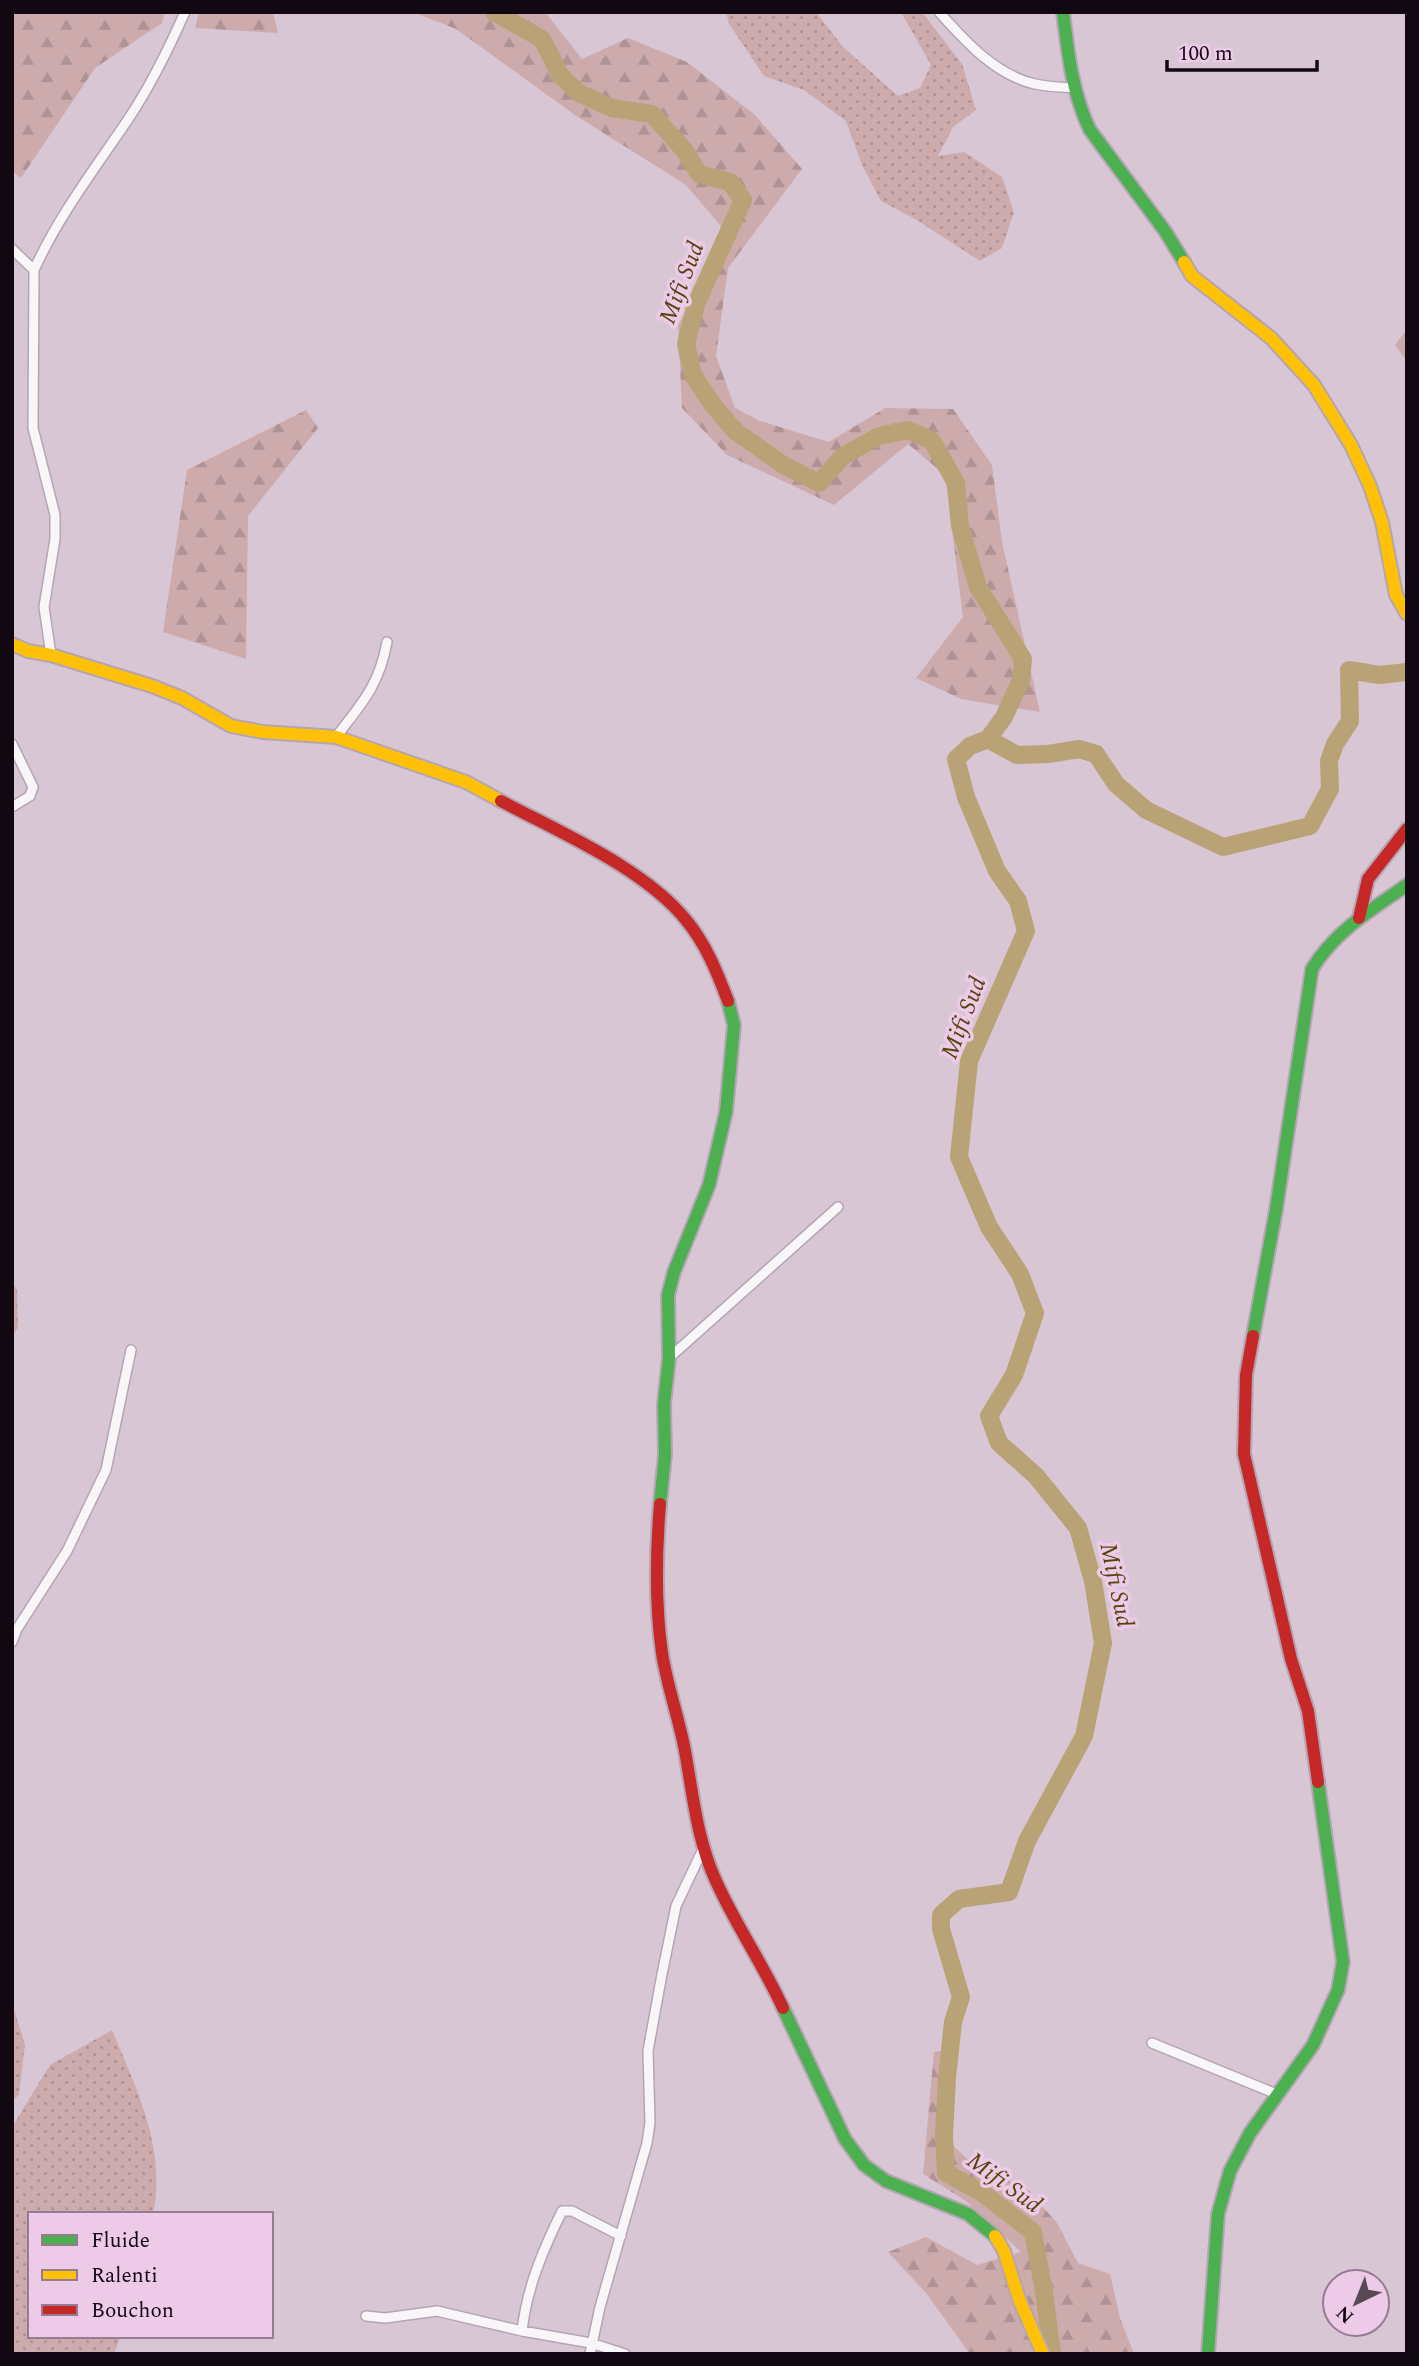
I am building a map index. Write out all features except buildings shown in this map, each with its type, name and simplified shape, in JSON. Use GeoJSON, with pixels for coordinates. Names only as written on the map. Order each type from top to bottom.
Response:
{"type":"FeatureCollection","features":[{"type":"Feature","properties":{"kind":"street"},"geometry":{"type":"LineString","coordinates":[[51,655],[44,607],[55,539],[55,515],[33,428],[34,270],[46,244],[69,207],[131,115],[186,12]]}},
{"type":"Feature","properties":{"kind":"street"},"geometry":{"type":"LineString","coordinates":[[939,12],[961,37],[998,67],[1018,79],[1074,88]]}},
{"type":"Feature","properties":{"kind":"street"},"geometry":{"type":"LineString","coordinates":[[1063,12],[1074,88],[1082,115],[1090,130],[1165,231],[1192,276],[1271,338],[1308,377],[1350,445],[1370,486],[1382,522],[1396,595],[1407,614]]}},
{"type":"Feature","properties":{"kind":"street"},"geometry":{"type":"LineString","coordinates":[[12,249],[34,270]]}},
{"type":"Feature","properties":{"kind":"street"},"geometry":{"type":"LineString","coordinates":[[336,737],[371,692],[381,670],[387,642]]}},
{"type":"Feature","properties":{"kind":"street"},"geometry":{"type":"LineString","coordinates":[[12,644],[28,651],[51,655],[152,686],[182,698],[231,726],[263,732],[336,737],[466,782],[615,863],[652,887],[686,919],[715,963],[732,1011],[732,1062],[726,1112],[709,1185],[674,1272],[668,1295],[669,1358],[664,1404],[665,1455],[658,1530],[658,1618],[662,1655],[684,1747],[703,1849],[716,1882],[765,1969],[845,2139],[861,2161],[887,2182],[936,2200],[982,2223],[996,2236],[1043,2354]]}},
{"type":"Feature","properties":{"kind":"street"},"geometry":{"type":"LineString","coordinates":[[12,744],[33,786],[30,796],[12,807]]}},
{"type":"Feature","properties":{"kind":"street"},"geometry":{"type":"LineString","coordinates":[[1359,918],[1368,879],[1407,829]]}},
{"type":"Feature","properties":{"kind":"street"},"geometry":{"type":"LineString","coordinates":[[1208,2354],[1218,2214],[1230,2171],[1250,2133],[1313,2045],[1338,1990],[1343,1962],[1308,1711],[1291,1659],[1244,1454],[1247,1375],[1276,1210],[1312,969],[1321,951],[1337,935],[1407,885]]}},
{"type":"Feature","properties":{"kind":"street"},"geometry":{"type":"LineString","coordinates":[[669,1358],[838,1207]]}},
{"type":"Feature","properties":{"kind":"street"},"geometry":{"type":"LineString","coordinates":[[12,1642],[15,1628],[67,1551],[102,1478],[114,1435],[131,1350]]}},
{"type":"Feature","properties":{"kind":"street"},"geometry":{"type":"LineString","coordinates":[[590,2354],[650,2123],[648,2051],[676,1906],[703,1849]]}},
{"type":"Feature","properties":{"kind":"street"},"geometry":{"type":"LineString","coordinates":[[1152,2043],[1279,2095]]}},
{"type":"Feature","properties":{"kind":"street"},"geometry":{"type":"LineString","coordinates":[[522,2331],[527,2296],[537,2266],[562,2211],[572,2211],[621,2236]]}},
{"type":"Feature","properties":{"kind":"street"},"geometry":{"type":"LineString","coordinates":[[366,2316],[385,2318],[437,2311],[522,2331],[591,2343],[625,2354]]}},
{"type":"Feature","properties":{"kind":"green space"},"geometry":{"type":"Polygon","coordinates":[[[12,12],[165,12],[162,23],[95,68],[21,178],[12,171],[12,12]]]}},
{"type":"Feature","properties":{"kind":"green space"},"geometry":{"type":"Polygon","coordinates":[[[199,12],[273,12],[278,33],[195,28],[199,12]]]}},
{"type":"Feature","properties":{"kind":"green space"},"geometry":{"type":"Polygon","coordinates":[[[413,12],[545,12],[582,59],[628,38],[687,62],[755,115],[802,169],[728,268],[716,356],[735,408],[760,421],[829,442],[885,408],[953,409],[992,465],[1002,542],[1040,712],[961,699],[916,678],[963,617],[945,475],[908,444],[834,505],[727,455],[682,408],[678,326],[725,231],[686,185],[575,115],[456,29],[413,12]]]}},
{"type":"Feature","properties":{"kind":"green space"},"geometry":{"type":"Polygon","coordinates":[[[726,12],[816,12],[843,47],[898,96],[920,88],[931,65],[901,12],[922,12],[962,64],[976,110],[953,127],[938,156],[964,152],[1002,177],[1014,212],[1002,248],[980,261],[917,220],[881,201],[862,165],[846,121],[804,90],[764,76],[729,24],[726,12]]]}},
{"type":"Feature","properties":{"kind":"green space"},"geometry":{"type":"Polygon","coordinates":[[[1407,329],[1407,361],[1395,345],[1407,329]]]}},
{"type":"Feature","properties":{"kind":"green space"},"geometry":{"type":"Polygon","coordinates":[[[306,410],[318,428],[248,516],[246,659],[163,632],[187,470],[306,410]]]}},
{"type":"Feature","properties":{"kind":"green space"},"geometry":{"type":"Polygon","coordinates":[[[12,1282],[17,1290],[18,1328],[12,1336],[12,1282]]]}},
{"type":"Feature","properties":{"kind":"green space"},"geometry":{"type":"Polygon","coordinates":[[[12,2003],[25,2045],[19,2095],[12,2101],[12,2003]]]}},
{"type":"Feature","properties":{"kind":"green space"},"geometry":{"type":"Polygon","coordinates":[[[112,2030],[147,2119],[153,2143],[156,2166],[153,2212],[28,2212],[28,2338],[120,2338],[114,2354],[12,2354],[12,2127],[50,2065],[112,2030]]]}},
{"type":"Feature","properties":{"kind":"green space"},"geometry":{"type":"Polygon","coordinates":[[[958,2048],[949,2142],[972,2163],[1029,2191],[1057,2223],[1078,2263],[1110,2274],[1120,2318],[1134,2354],[970,2354],[926,2293],[888,2252],[926,2237],[977,2265],[1021,2252],[966,2201],[923,2174],[934,2052],[958,2048]]]}},
{"type":"Feature","properties":{"kind":"waterway","name":"Mifi Sud"},"geometry":{"type":"LineString","coordinates":[[494,12],[542,39],[561,76],[579,93],[612,108],[652,114],[685,151],[699,174],[730,182],[743,200],[696,304],[686,344],[693,375],[713,405],[735,431],[785,466],[819,483],[843,456],[879,436],[908,430],[932,441],[956,483],[960,526],[978,587],[1023,659],[1021,680],[1004,717],[988,739],[970,746],[956,759],[966,797],[997,871],[1018,901],[1026,931],[969,1061],[959,1157],[989,1227],[1020,1274],[1035,1313],[1014,1375],[989,1416],[999,1443],[1036,1476],[1078,1528],[1093,1581],[1103,1643],[1084,1736],[1027,1841],[1009,1892],[959,1899],[941,1915],[941,1929],[961,1997],[953,2022],[944,2136],[946,2173],[981,2192],[1033,2232],[1052,2354]]}},
{"type":"Feature","properties":{"kind":"waterway"},"geometry":{"type":"LineString","coordinates":[[988,739],[1017,755],[1079,749],[1096,754],[1116,784],[1146,810],[1223,847],[1310,826],[1330,789],[1329,761],[1335,744],[1350,721],[1349,670],[1379,675],[1407,672]]}},
{"type":"Feature","properties":{"kind":"traffic: fast"},"geometry":{"type":"LineString","coordinates":[[1063,12],[1075,87],[1090,130],[1165,231],[1184,262]]}},
{"type":"Feature","properties":{"kind":"traffic: fast"},"geometry":{"type":"LineString","coordinates":[[1253,1336],[1276,1210],[1312,969],[1331,943],[1343,932],[1407,885]]}},
{"type":"Feature","properties":{"kind":"traffic: fast"},"geometry":{"type":"LineString","coordinates":[[660,1504],[665,1455],[664,1404],[669,1358],[668,1295],[674,1272],[709,1185],[726,1112],[734,1025],[728,1001]]}},
{"type":"Feature","properties":{"kind":"traffic: fast"},"geometry":{"type":"LineString","coordinates":[[1208,2354],[1218,2214],[1230,2171],[1250,2133],[1313,2045],[1338,1990],[1343,1962],[1318,1782]]}},
{"type":"Feature","properties":{"kind":"traffic: fast"},"geometry":{"type":"LineString","coordinates":[[783,2008],[845,2139],[864,2165],[886,2181],[968,2214],[995,2236]]}},
{"type":"Feature","properties":{"kind":"traffic: slow"},"geometry":{"type":"LineString","coordinates":[[1184,262],[1192,276],[1271,338],[1314,385],[1351,445],[1370,486],[1382,522],[1396,595],[1407,614]]}},
{"type":"Feature","properties":{"kind":"traffic: slow"},"geometry":{"type":"LineString","coordinates":[[12,644],[28,651],[51,655],[152,686],[182,698],[231,726],[263,732],[336,737],[466,782],[501,801]]}},
{"type":"Feature","properties":{"kind":"traffic: slow"},"geometry":{"type":"LineString","coordinates":[[995,2236],[1004,2251],[1019,2299],[1043,2354]]}},
{"type":"Feature","properties":{"kind":"traffic: jam"},"geometry":{"type":"LineString","coordinates":[[501,801],[600,853],[648,884],[668,901],[699,939],[728,1001]]}},
{"type":"Feature","properties":{"kind":"traffic: jam"},"geometry":{"type":"LineString","coordinates":[[1359,918],[1368,879],[1407,829]]}},
{"type":"Feature","properties":{"kind":"traffic: jam"},"geometry":{"type":"LineString","coordinates":[[1253,1336],[1246,1375],[1244,1454],[1291,1659],[1308,1711],[1318,1782]]}},
{"type":"Feature","properties":{"kind":"traffic: jam"},"geometry":{"type":"LineString","coordinates":[[660,1504],[657,1578],[660,1634],[664,1665],[700,1833],[724,1897],[783,2008]]}}]}
